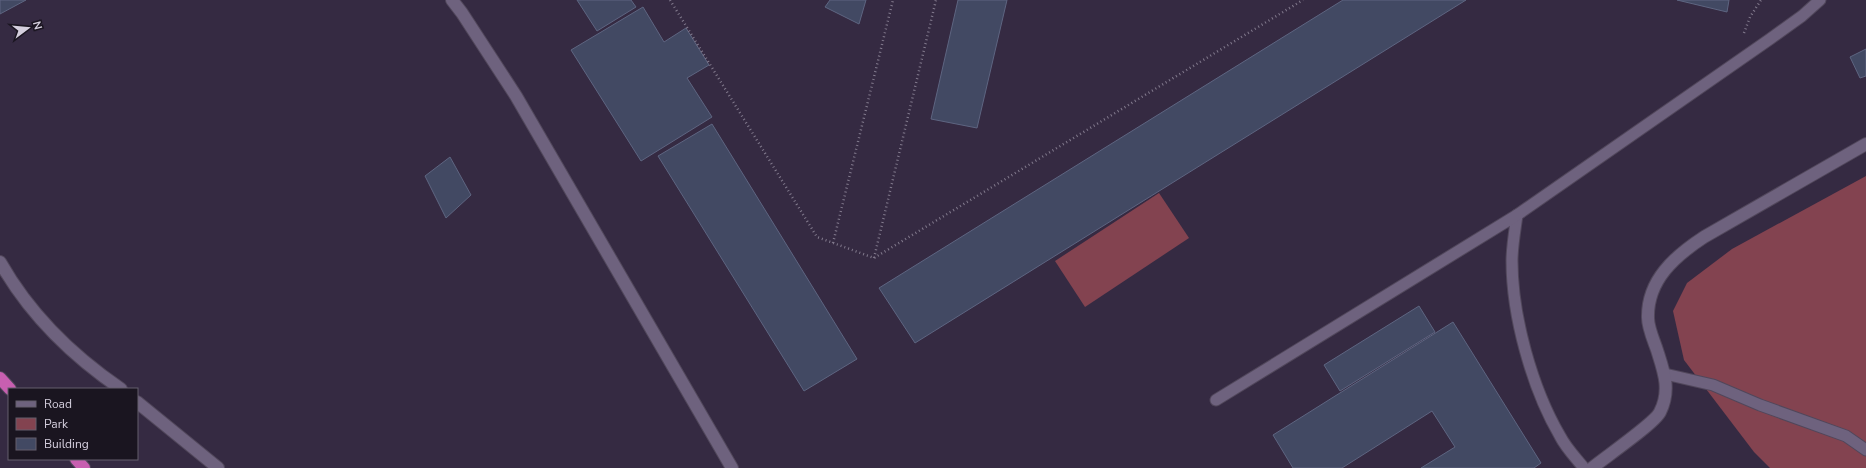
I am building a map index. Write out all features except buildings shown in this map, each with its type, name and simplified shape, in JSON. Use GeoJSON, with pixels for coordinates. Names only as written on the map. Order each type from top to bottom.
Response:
{"type":"FeatureCollection","features":[{"type":"Feature","properties":{"kind":"highway"},"geometry":{"type":"LineString","coordinates":[[0,378],[9,388]]}},
{"type":"Feature","properties":{"kind":"highway"},"geometry":{"type":"LineString","coordinates":[[77,460],[84,468]]}},
{"type":"Feature","properties":{"kind":"street"},"geometry":{"type":"LineString","coordinates":[[452,0],[516,96],[732,468]]}},
{"type":"Feature","properties":{"kind":"street"},"geometry":{"type":"LineString","coordinates":[[1592,468],[1660,414],[1667,392],[1666,374],[1648,319],[1652,289],[1667,266],[1685,249],[1704,237],[1866,144]]}},
{"type":"Feature","properties":{"kind":"street"},"geometry":{"type":"LineString","coordinates":[[0,262],[10,280],[53,335],[92,370],[119,388]]}},
{"type":"Feature","properties":{"kind":"street"},"geometry":{"type":"LineString","coordinates":[[138,403],[218,468]]}},
{"type":"Feature","properties":{"kind":"lane"},"geometry":{"type":"LineString","coordinates":[[1216,400],[1517,215],[1802,16],[1820,0]]}},
{"type":"Feature","properties":{"kind":"lane"},"geometry":{"type":"LineString","coordinates":[[1517,215],[1512,260],[1516,308],[1526,357],[1543,404],[1557,431],[1584,468]]}},
{"type":"Feature","properties":{"kind":"lane"},"geometry":{"type":"LineString","coordinates":[[1666,374],[1713,385],[1760,405],[1846,436],[1866,450]]}},
{"type":"Feature","properties":{"kind":"path"},"geometry":{"type":"LineString","coordinates":[[670,0],[817,237],[874,258]]}},
{"type":"Feature","properties":{"kind":"path"},"geometry":{"type":"LineString","coordinates":[[833,243],[894,0]]}},
{"type":"Feature","properties":{"kind":"path"},"geometry":{"type":"LineString","coordinates":[[874,258],[936,0]]}},
{"type":"Feature","properties":{"kind":"path"},"geometry":{"type":"LineString","coordinates":[[874,258],[1303,0]]}},
{"type":"Feature","properties":{"kind":"path"},"geometry":{"type":"LineString","coordinates":[[1741,58],[1743,34],[1750,17],[1761,0]]}},
{"type":"Feature","properties":{"kind":"green space"},"geometry":{"type":"Polygon","coordinates":[[[1866,176],[1866,468],[1770,468],[1754,452],[1684,360],[1673,311],[1687,283],[1732,249],[1866,176]]]}},
{"type":"Feature","properties":{"kind":"green space"},"geometry":{"type":"Polygon","coordinates":[[[1159,193],[1189,238],[1085,307],[1055,261],[1159,193]]]}}]}
